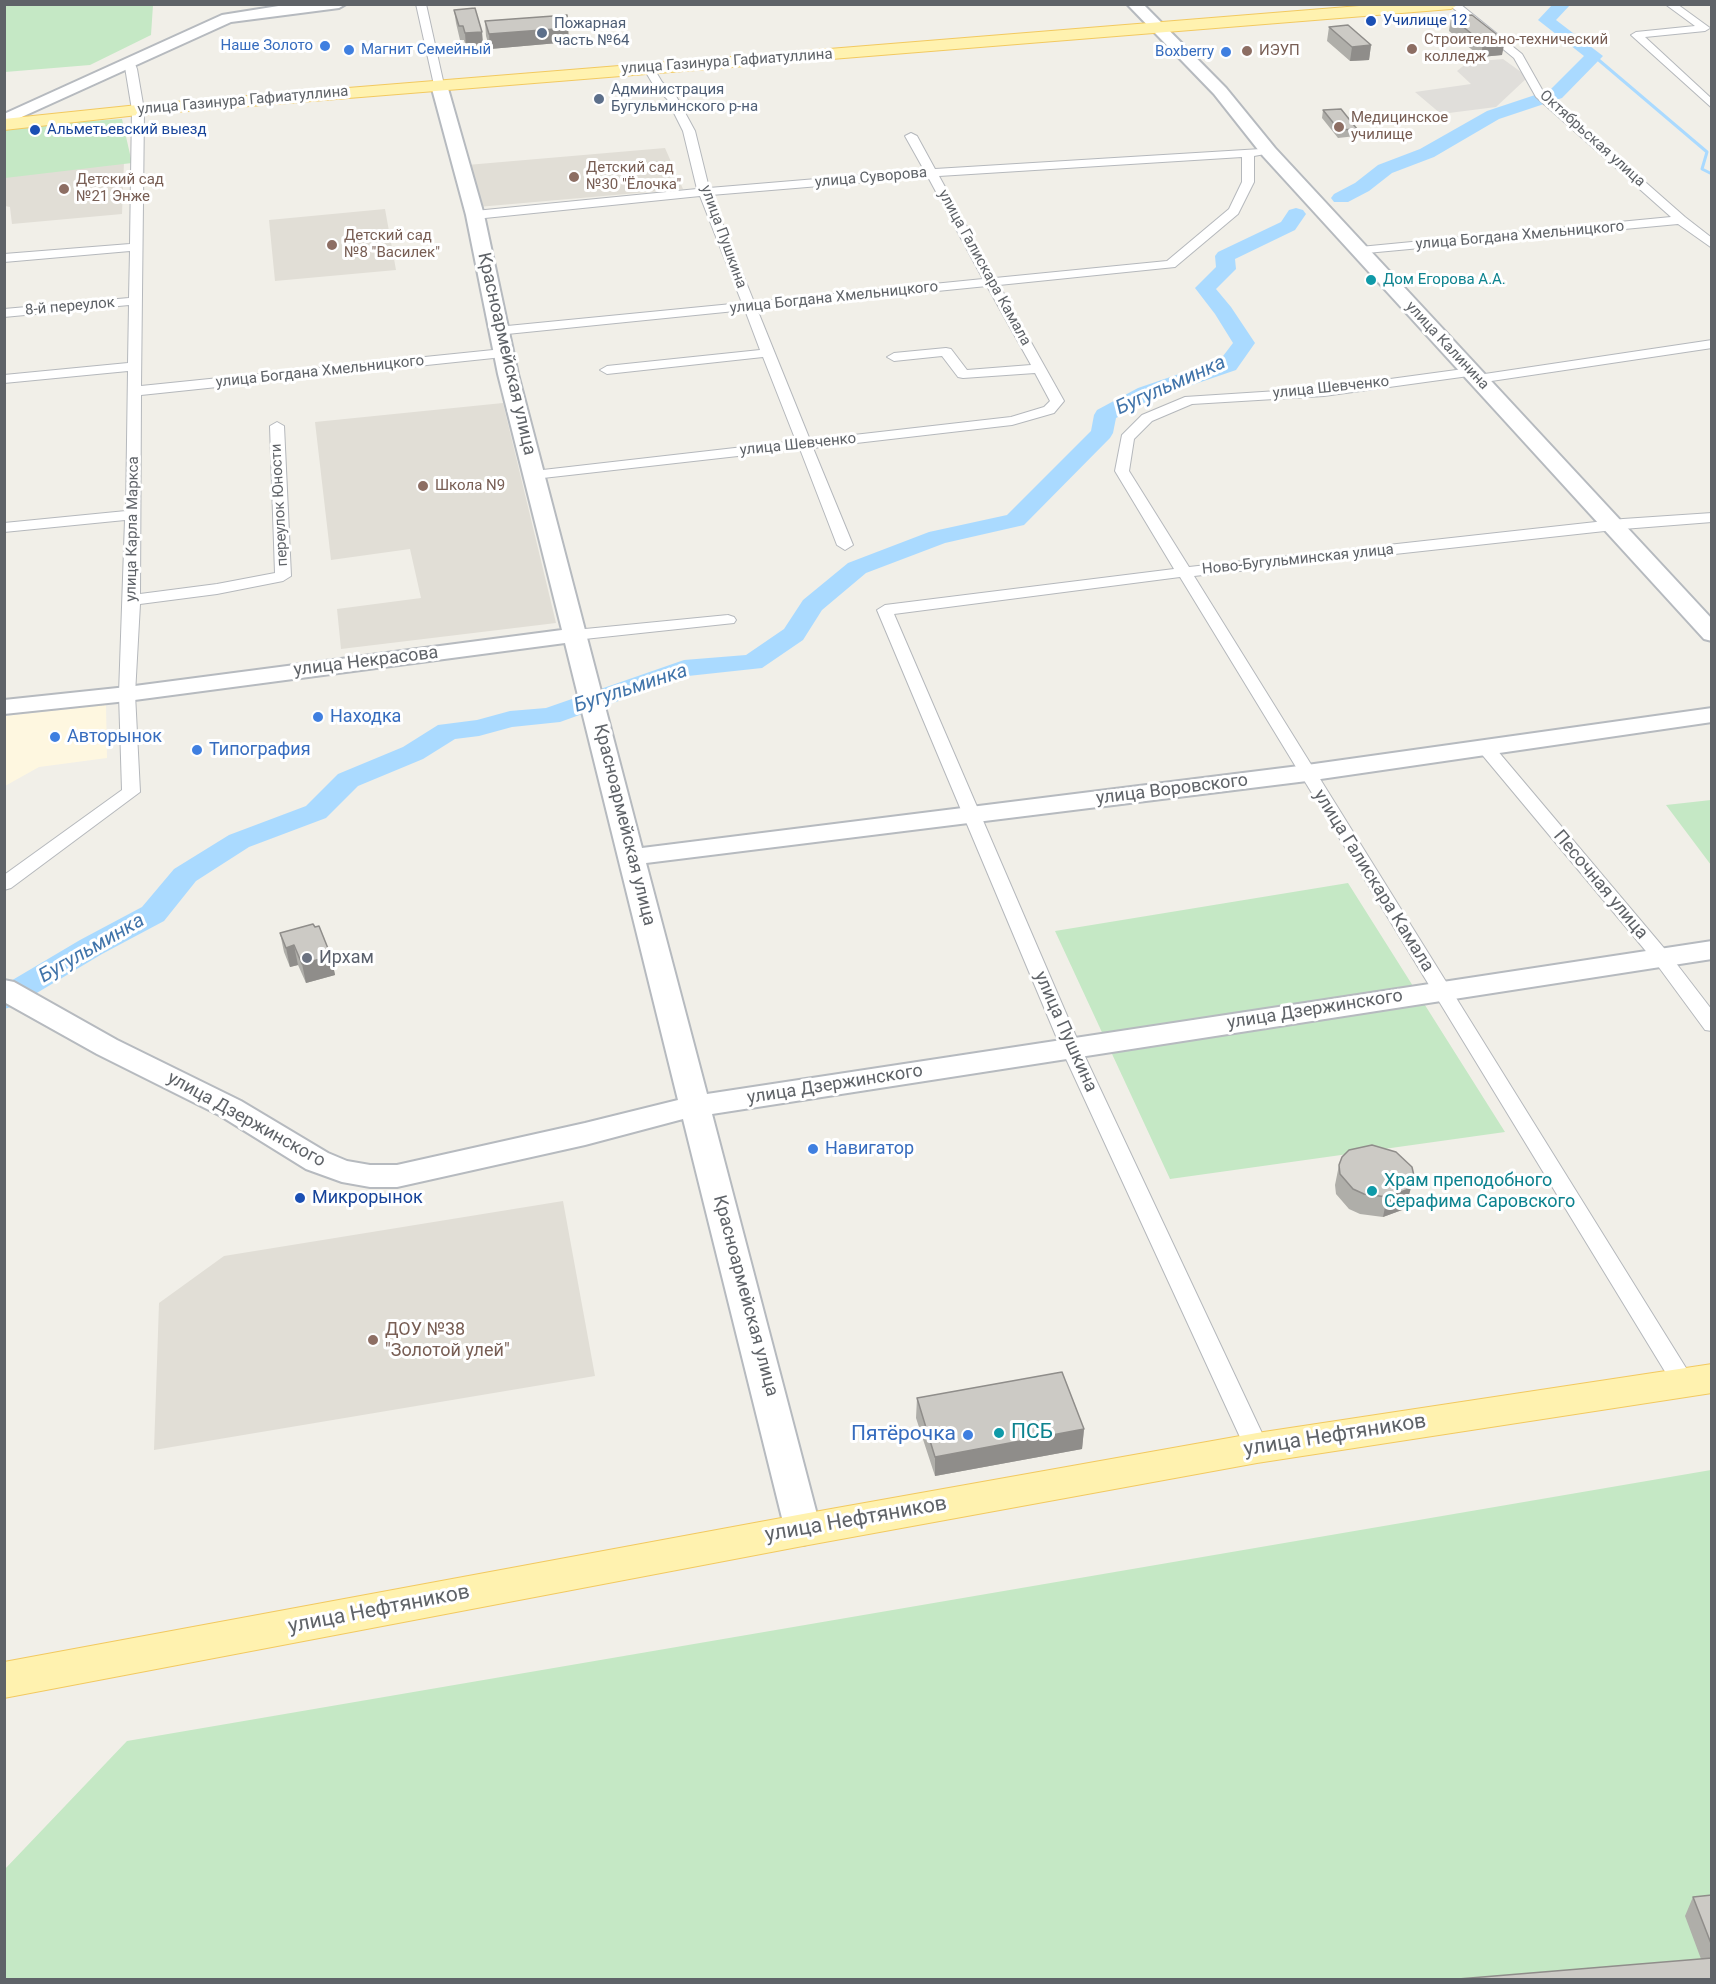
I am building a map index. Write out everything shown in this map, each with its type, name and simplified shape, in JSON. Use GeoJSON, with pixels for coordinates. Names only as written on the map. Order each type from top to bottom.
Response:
{"type":"FeatureCollection","features":[{"type":"Feature","properties":{"kind":"main road","name":"улица Газинура Гафиатуллина"},"geometry":{"type":"LineString","coordinates":[[4,125],[138,110],[1452,4]]}},
{"type":"Feature","properties":{"kind":"main road","name":"улица Нефтяников"},"geometry":{"type":"LineString","coordinates":[[4,1680],[803,1530],[1257,1448],[1697,1380]]}},
{"type":"Feature","properties":{"kind":"street"},"geometry":{"type":"LineString","coordinates":[[4,120],[227,18],[339,4]]}},
{"type":"Feature","properties":{"kind":"street"},"geometry":{"type":"LineString","coordinates":[[421,4],[439,85]]}},
{"type":"Feature","properties":{"kind":"street","name":"улица Калинина"},"geometry":{"type":"LineString","coordinates":[[1134,4],[1220,91],[1269,152],[1610,526],[1712,634]]}},
{"type":"Feature","properties":{"kind":"street","name":"Октябрьская улица"},"geometry":{"type":"LineString","coordinates":[[1452,4],[1518,56],[1540,94],[1681,220],[1712,244]]}},
{"type":"Feature","properties":{"kind":"street"},"geometry":{"type":"LineString","coordinates":[[1670,4],[1705,28],[1636,35],[1712,105]]}},
{"type":"Feature","properties":{"kind":"street","name":"улица Карла Маркса"},"geometry":{"type":"LineString","coordinates":[[4,884],[131,792],[127,694],[132,600],[136,391],[138,110],[129,61]]}},
{"type":"Feature","properties":{"kind":"street","name":"улица Пушкина"},"geometry":{"type":"LineString","coordinates":[[649,69],[658,84],[672,98],[689,131],[704,192],[844,545]]}},
{"type":"Feature","properties":{"kind":"street","name":"Красноармейская улица"},"geometry":{"type":"LineString","coordinates":[[439,85],[475,215],[500,342],[803,1530]]}},
{"type":"Feature","properties":{"kind":"street","name":"улица Галискара Камала"},"geometry":{"type":"LineString","coordinates":[[911,136],[1057,401]]}},
{"type":"Feature","properties":{"kind":"street","name":"улица Суворова"},"geometry":{"type":"LineString","coordinates":[[475,215],[704,192],[932,173],[1269,152]]}},
{"type":"Feature","properties":{"kind":"street","name":"улица Богдана Хмельницкого"},"geometry":{"type":"LineString","coordinates":[[136,391],[749,307],[1171,264],[1234,211],[1248,182],[1248,153]]}},
{"type":"Feature","properties":{"kind":"street","name":"улица Богдана Хмельницкого"},"geometry":{"type":"LineString","coordinates":[[1360,251],[1681,220]]}},
{"type":"Feature","properties":{"kind":"street"},"geometry":{"type":"LineString","coordinates":[[4,258],[136,247]]}},
{"type":"Feature","properties":{"kind":"street","name":"8-й переулок"},"geometry":{"type":"LineString","coordinates":[[4,313],[135,301]]}},
{"type":"Feature","properties":{"kind":"street","name":"улица Шевченко"},"geometry":{"type":"LineString","coordinates":[[1190,400],[1324,392],[1712,344]]}},
{"type":"Feature","properties":{"kind":"street"},"geometry":{"type":"LineString","coordinates":[[894,357],[946,352],[963,374],[1039,369]]}},
{"type":"Feature","properties":{"kind":"street"},"geometry":{"type":"LineString","coordinates":[[607,370],[767,353]]}},
{"type":"Feature","properties":{"kind":"street"},"geometry":{"type":"LineString","coordinates":[[4,379],[136,366]]}},
{"type":"Feature","properties":{"kind":"street","name":"улица Галискара Камала"},"geometry":{"type":"LineString","coordinates":[[1190,400],[1147,418],[1127,438],[1122,471],[1441,991],[1697,1380]]}},
{"type":"Feature","properties":{"kind":"street","name":"улица Шевченко"},"geometry":{"type":"LineString","coordinates":[[534,475],[1012,421],[1049,410],[1057,401]]}},
{"type":"Feature","properties":{"kind":"street","name":"переулок Юности"},"geometry":{"type":"LineString","coordinates":[[132,600],[216,589],[284,576],[277,426]]}},
{"type":"Feature","properties":{"kind":"street"},"geometry":{"type":"LineString","coordinates":[[4,528],[132,515]]}},
{"type":"Feature","properties":{"kind":"street","name":"Ново-Бугульминская улица"},"geometry":{"type":"LineString","coordinates":[[885,610],[1185,572],[1712,517]]}},
{"type":"Feature","properties":{"kind":"street","name":"улица Пушкина"},"geometry":{"type":"LineString","coordinates":[[885,610],[1071,1048],[1257,1448]]}},
{"type":"Feature","properties":{"kind":"street","name":"улица Некрасова"},"geometry":{"type":"LineString","coordinates":[[4,707],[127,694],[575,635],[728,621]]}},
{"type":"Feature","properties":{"kind":"street","name":"улица Воровского"},"geometry":{"type":"LineString","coordinates":[[632,858],[1307,773],[1712,715]]}},
{"type":"Feature","properties":{"kind":"street","name":"Песочная улица"},"geometry":{"type":"LineString","coordinates":[[1485,747],[1662,958],[1712,1025]]}},
{"type":"Feature","properties":{"kind":"street","name":"улица Дзержинского"},"geometry":{"type":"LineString","coordinates":[[4,989],[107,1047],[230,1108],[317,1161],[342,1171],[370,1176],[397,1176],[585,1134],[695,1106],[1712,950]]}},
{"type":"Feature","properties":{"kind":"shaded area"},"geometry":{"type":"Polygon","coordinates":[[[1503,59],[1528,77],[1496,107],[1441,114],[1415,92],[1471,84],[1457,71],[1468,62],[1503,59]]]}},
{"type":"Feature","properties":{"kind":"shaded area","name":"Детский сад №30 \"Ёлочка\""},"geometry":{"type":"Polygon","coordinates":[[[665,148],[683,189],[478,207],[467,165],[665,148]]]}},
{"type":"Feature","properties":{"kind":"shaded area","name":"Детский сад №21 Энже"},"geometry":{"type":"Polygon","coordinates":[[[124,162],[122,214],[12,224],[10,207],[5,206],[4,172],[124,162]]]}},
{"type":"Feature","properties":{"kind":"shaded area","name":"Детский сад №8 \"Василек\""},"geometry":{"type":"Polygon","coordinates":[[[385,209],[396,270],[275,281],[269,220],[385,209]]]}},
{"type":"Feature","properties":{"kind":"shaded area","name":"Школа N9"},"geometry":{"type":"Polygon","coordinates":[[[503,403],[556,623],[341,649],[337,609],[421,598],[410,549],[331,560],[315,422],[503,403]]]}},
{"type":"Feature","properties":{"kind":"shaded area","name":"Авторынок"},"geometry":{"type":"Polygon","coordinates":[[[106,705],[107,758],[39,767],[5,786],[5,716],[106,705]]]}},
{"type":"Feature","properties":{"kind":"shaded area","name":"ДОУ №38 \"Золотой улей\""},"geometry":{"type":"Polygon","coordinates":[[[563,1201],[595,1376],[154,1450],[159,1303],[224,1256],[563,1201]]]}},
{"type":"Feature","properties":{"kind":"green space"},"geometry":{"type":"Polygon","coordinates":[[[5,4],[153,5],[151,35],[90,65],[5,72],[5,4]]]}},
{"type":"Feature","properties":{"kind":"green space"},"geometry":{"type":"Polygon","coordinates":[[[122,119],[132,163],[5,178],[4,130],[122,119]]]}},
{"type":"Feature","properties":{"kind":"green space"},"geometry":{"type":"Polygon","coordinates":[[[1712,800],[1711,865],[1666,805],[1712,800]]]}},
{"type":"Feature","properties":{"kind":"green space"},"geometry":{"type":"Polygon","coordinates":[[[1348,883],[1505,1132],[1170,1179],[1055,931],[1348,883]]]}},
{"type":"Feature","properties":{"kind":"green space"},"geometry":{"type":"Polygon","coordinates":[[[1711,1470],[1711,1979],[5,1979],[4,1870],[127,1741],[1711,1470]]]}},
{"type":"Feature","properties":{"kind":"building"},"geometry":{"type":"Polygon","coordinates":[[[475,8],[482,32],[465,33],[463,26],[459,26],[454,10],[475,8]]]}},
{"type":"Feature","properties":{"kind":"building"},"geometry":{"type":"Polygon","coordinates":[[[567,15],[568,28],[489,34],[485,21],[567,15]]]}},
{"type":"Feature","properties":{"kind":"building"},"geometry":{"type":"Polygon","coordinates":[[[1472,15],[1505,41],[1483,43],[1451,17],[1472,15]]]}},
{"type":"Feature","properties":{"kind":"building"},"geometry":{"type":"Polygon","coordinates":[[[1348,25],[1371,45],[1352,47],[1329,27],[1348,25]]]}},
{"type":"Feature","properties":{"kind":"building"},"geometry":{"type":"Polygon","coordinates":[[[1341,109],[1357,129],[1339,130],[1323,110],[1341,109]]]}},
{"type":"Feature","properties":{"kind":"building"},"geometry":{"type":"Polygon","coordinates":[[[313,924],[315,927],[319,926],[331,956],[302,964],[294,945],[286,948],[280,933],[313,924]]]}},
{"type":"Feature","properties":{"kind":"building"},"geometry":{"type":"Polygon","coordinates":[[[1372,1145],[1396,1152],[1412,1167],[1414,1176],[1412,1184],[1406,1190],[1387,1197],[1364,1194],[1353,1189],[1340,1174],[1339,1165],[1342,1157],[1349,1150],[1372,1145]]]}},
{"type":"Feature","properties":{"kind":"building","name":"ПСБ"},"geometry":{"type":"Polygon","coordinates":[[[1062,1372],[1084,1429],[935,1457],[917,1398],[1062,1372]]]}},
{"type":"Feature","properties":{"kind":"building"},"geometry":{"type":"Polygon","coordinates":[[[1712,1895],[1712,1946],[1693,1897],[1712,1895]]]}},
{"type":"Feature","properties":{"kind":"building"},"geometry":{"type":"Polygon","coordinates":[[[1712,1958],[1712,1980],[1446,1980],[1712,1958]]]}},
{"type":"Feature","properties":{"kind":"waterway","name":"Бугульминка"},"geometry":{"type":"LineString","coordinates":[[1341,198],[1362,187],[1385,169],[1427,153],[1493,115],[1556,94],[1594,56],[1546,20],[1563,4]]}},
{"type":"Feature","properties":{"kind":"waterway"},"geometry":{"type":"LineString","coordinates":[[1594,56],[1707,152],[1702,169],[1712,174]]}},
{"type":"Feature","properties":{"kind":"waterway","name":"Бугульминка"},"geometry":{"type":"LineString","coordinates":[[4,999],[91,947],[153,914],[185,875],[239,841],[316,812],[348,780],[413,753],[448,731],[479,728],[510,719],[550,716],[684,668],[753,662],[794,634],[812,605],[857,568],[938,537],[1015,520],[1102,433],[1105,415],[1146,393],[1228,365],[1244,343],[1224,311],[1205,288],[1226,269],[1225,256],[1288,226],[1296,214]]}},
{"type":"Feature","properties":{"kind":"place","name":"Училище 12"},"geometry":{"type":"Point","coordinates":[1371,21]}},
{"type":"Feature","properties":{"kind":"place","name":"Пожарная часть №64"},"geometry":{"type":"Point","coordinates":[542,33]}},
{"type":"Feature","properties":{"kind":"place","name":"Наше Золото"},"geometry":{"type":"Point","coordinates":[325,46]}},
{"type":"Feature","properties":{"kind":"place","name":"Строительно-технический колледж"},"geometry":{"type":"Point","coordinates":[1412,49]}},
{"type":"Feature","properties":{"kind":"place","name":"Магнит Семейный"},"geometry":{"type":"Point","coordinates":[349,50]}},
{"type":"Feature","properties":{"kind":"place","name":"ИЭУП"},"geometry":{"type":"Point","coordinates":[1247,51]}},
{"type":"Feature","properties":{"kind":"place","name":"Boxberry"},"geometry":{"type":"Point","coordinates":[1226,52]}},
{"type":"Feature","properties":{"kind":"place","name":"Администрация Бугульминского р-на"},"geometry":{"type":"Point","coordinates":[599,99]}},
{"type":"Feature","properties":{"kind":"place","name":"Медицинское училище"},"geometry":{"type":"Point","coordinates":[1339,127]}},
{"type":"Feature","properties":{"kind":"place","name":"Альметьевский выезд"},"geometry":{"type":"Point","coordinates":[35,130]}},
{"type":"Feature","properties":{"kind":"place","name":"Детский сад №30 \"Ёлочка\""},"geometry":{"type":"Point","coordinates":[574,177]}},
{"type":"Feature","properties":{"kind":"place","name":"Детский сад №21 Энже"},"geometry":{"type":"Point","coordinates":[64,189]}},
{"type":"Feature","properties":{"kind":"place","name":"Детский сад №8 \"Василек\""},"geometry":{"type":"Point","coordinates":[332,245]}},
{"type":"Feature","properties":{"kind":"place","name":"Дом Егорова А.А."},"geometry":{"type":"Point","coordinates":[1371,280]}},
{"type":"Feature","properties":{"kind":"place","name":"Школа N9"},"geometry":{"type":"Point","coordinates":[423,486]}},
{"type":"Feature","properties":{"kind":"place","name":"Находка"},"geometry":{"type":"Point","coordinates":[318,717]}},
{"type":"Feature","properties":{"kind":"place","name":"Авторынок"},"geometry":{"type":"Point","coordinates":[55,737]}},
{"type":"Feature","properties":{"kind":"place","name":"Типография"},"geometry":{"type":"Point","coordinates":[197,750]}},
{"type":"Feature","properties":{"kind":"place","name":"Ирхам"},"geometry":{"type":"Point","coordinates":[307,958]}},
{"type":"Feature","properties":{"kind":"place","name":"Навигатор"},"geometry":{"type":"Point","coordinates":[813,1149]}},
{"type":"Feature","properties":{"kind":"place","name":"Храм преподобного Серафима Саровского"},"geometry":{"type":"Point","coordinates":[1372,1191]}},
{"type":"Feature","properties":{"kind":"place","name":"Микрорынок"},"geometry":{"type":"Point","coordinates":[300,1198]}},
{"type":"Feature","properties":{"kind":"place","name":"ДОУ №38 \"Золотой улей\""},"geometry":{"type":"Point","coordinates":[373,1340]}},
{"type":"Feature","properties":{"kind":"place","name":"ПСБ"},"geometry":{"type":"Point","coordinates":[999,1433]}},
{"type":"Feature","properties":{"kind":"place","name":"Пятёрочка"},"geometry":{"type":"Point","coordinates":[968,1435]}}]}
